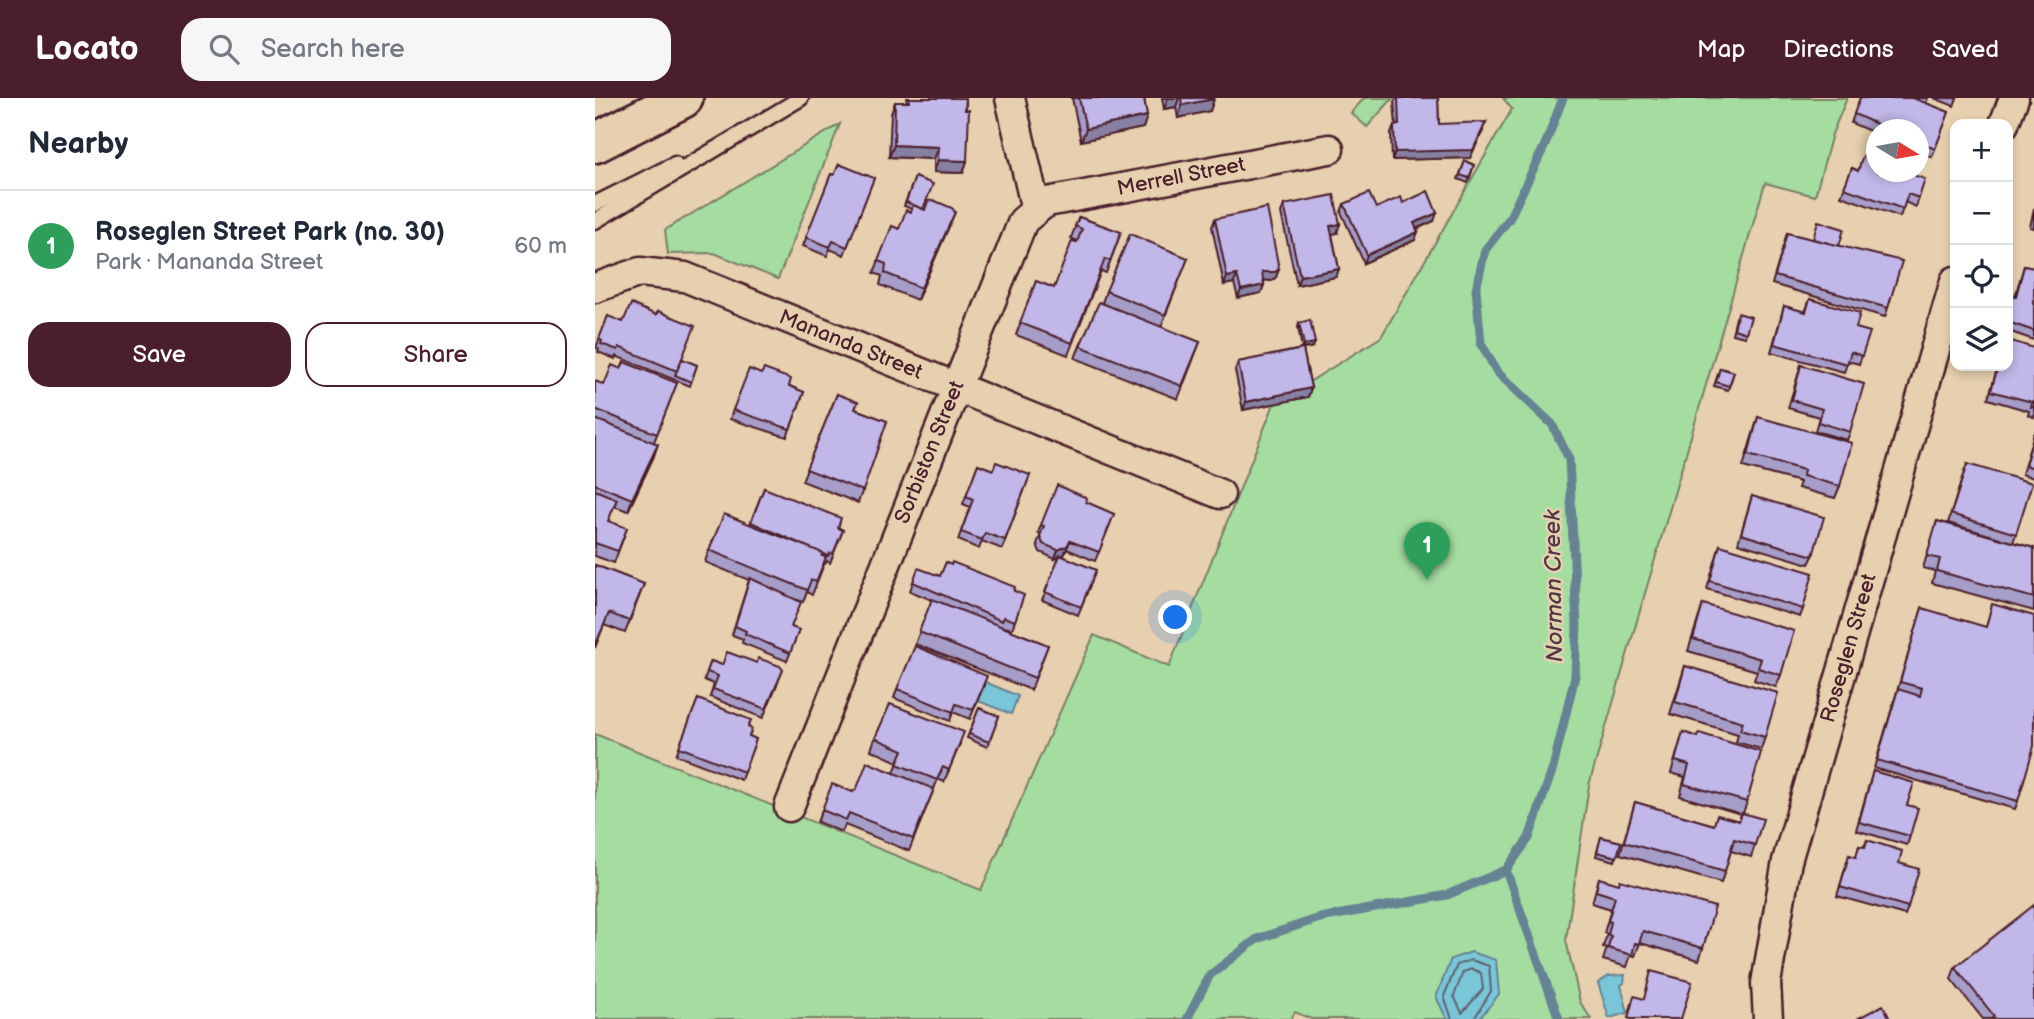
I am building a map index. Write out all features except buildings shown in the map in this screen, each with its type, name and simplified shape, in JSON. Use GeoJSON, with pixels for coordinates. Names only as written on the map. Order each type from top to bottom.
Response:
{"type":"FeatureCollection","features":[{"type":"Feature","properties":{"kind":"highway"},"geometry":{"type":"LineString","coordinates":[[595,143],[683,98]]}},
{"type":"Feature","properties":{"kind":"street"},"geometry":{"type":"LineString","coordinates":[[1010,98],[1036,209]]}},
{"type":"Feature","properties":{"kind":"street"},"geometry":{"type":"LineString","coordinates":[[2006,119],[2014,98]]}},
{"type":"Feature","properties":{"kind":"street","name":"Merrell Street"},"geometry":{"type":"LineString","coordinates":[[1036,209],[1047,202],[1329,149]]}},
{"type":"Feature","properties":{"kind":"street","name":"Sorbiston Street"},"geometry":{"type":"LineString","coordinates":[[789,807],[956,385],[1024,221],[1036,209]]}},
{"type":"Feature","properties":{"kind":"street","name":"Mananda Street"},"geometry":{"type":"LineString","coordinates":[[595,288],[640,272],[685,277],[1220,494]]}},
{"type":"Feature","properties":{"kind":"street","name":"Roseglen Street"},"geometry":{"type":"LineString","coordinates":[[1767,1019],[1766,983],[1787,860],[1950,298]]}},
{"type":"Feature","properties":{"kind":"lane"},"geometry":{"type":"LineString","coordinates":[[595,221],[801,98]]}},
{"type":"Feature","properties":{"kind":"lane"},"geometry":{"type":"LineString","coordinates":[[595,204],[779,113]]}},
{"type":"Feature","properties":{"kind":"green space"},"geometry":{"type":"Polygon","coordinates":[[[1364,98],[1393,98],[1367,127],[1351,113],[1364,98]]]}},
{"type":"Feature","properties":{"kind":"green space"},"geometry":{"type":"Polygon","coordinates":[[[1503,98],[1847,98],[1832,134],[1815,196],[1765,183],[1589,785],[1566,940],[1580,1002],[1591,1019],[1311,1019],[1295,1012],[1291,1019],[595,1019],[595,734],[981,890],[1094,635],[1169,667],[1274,404],[1381,337],[1512,109],[1503,98]]]}},
{"type":"Feature","properties":{"kind":"green space"},"geometry":{"type":"Polygon","coordinates":[[[840,124],[778,279],[714,253],[668,254],[665,230],[840,124]]]}},
{"type":"Feature","properties":{"kind":"water"},"geometry":{"type":"Polygon","coordinates":[[[983,681],[1018,696],[1011,714],[976,700],[983,681]]]}},
{"type":"Feature","properties":{"kind":"water"},"geometry":{"type":"Polygon","coordinates":[[[1471,952],[1496,960],[1499,994],[1479,1019],[1447,1019],[1436,997],[1451,959],[1471,952]]]}},
{"type":"Feature","properties":{"kind":"water"},"geometry":{"type":"Polygon","coordinates":[[[1625,975],[1621,985],[1628,1013],[1609,1018],[1598,983],[1609,976],[1625,975]]]}},
{"type":"Feature","properties":{"kind":"waterway","name":"Norman Creek"},"geometry":{"type":"LineString","coordinates":[[1187,1019],[1210,975],[1257,939],[1320,918],[1447,895],[1506,870],[1529,838],[1553,768],[1575,676],[1577,625],[1569,459],[1552,424],[1497,372],[1481,343],[1476,289],[1485,250],[1509,219],[1545,145],[1563,98]]}},
{"type":"Feature","properties":{"kind":"waterway"},"geometry":{"type":"LineString","coordinates":[[1506,870],[1559,1019]]}},
{"type":"Feature","properties":{"kind":"place","name":"Roseglen Street Park (no. 30)"},"geometry":{"type":"Point","coordinates":[1427,580]}}]}
